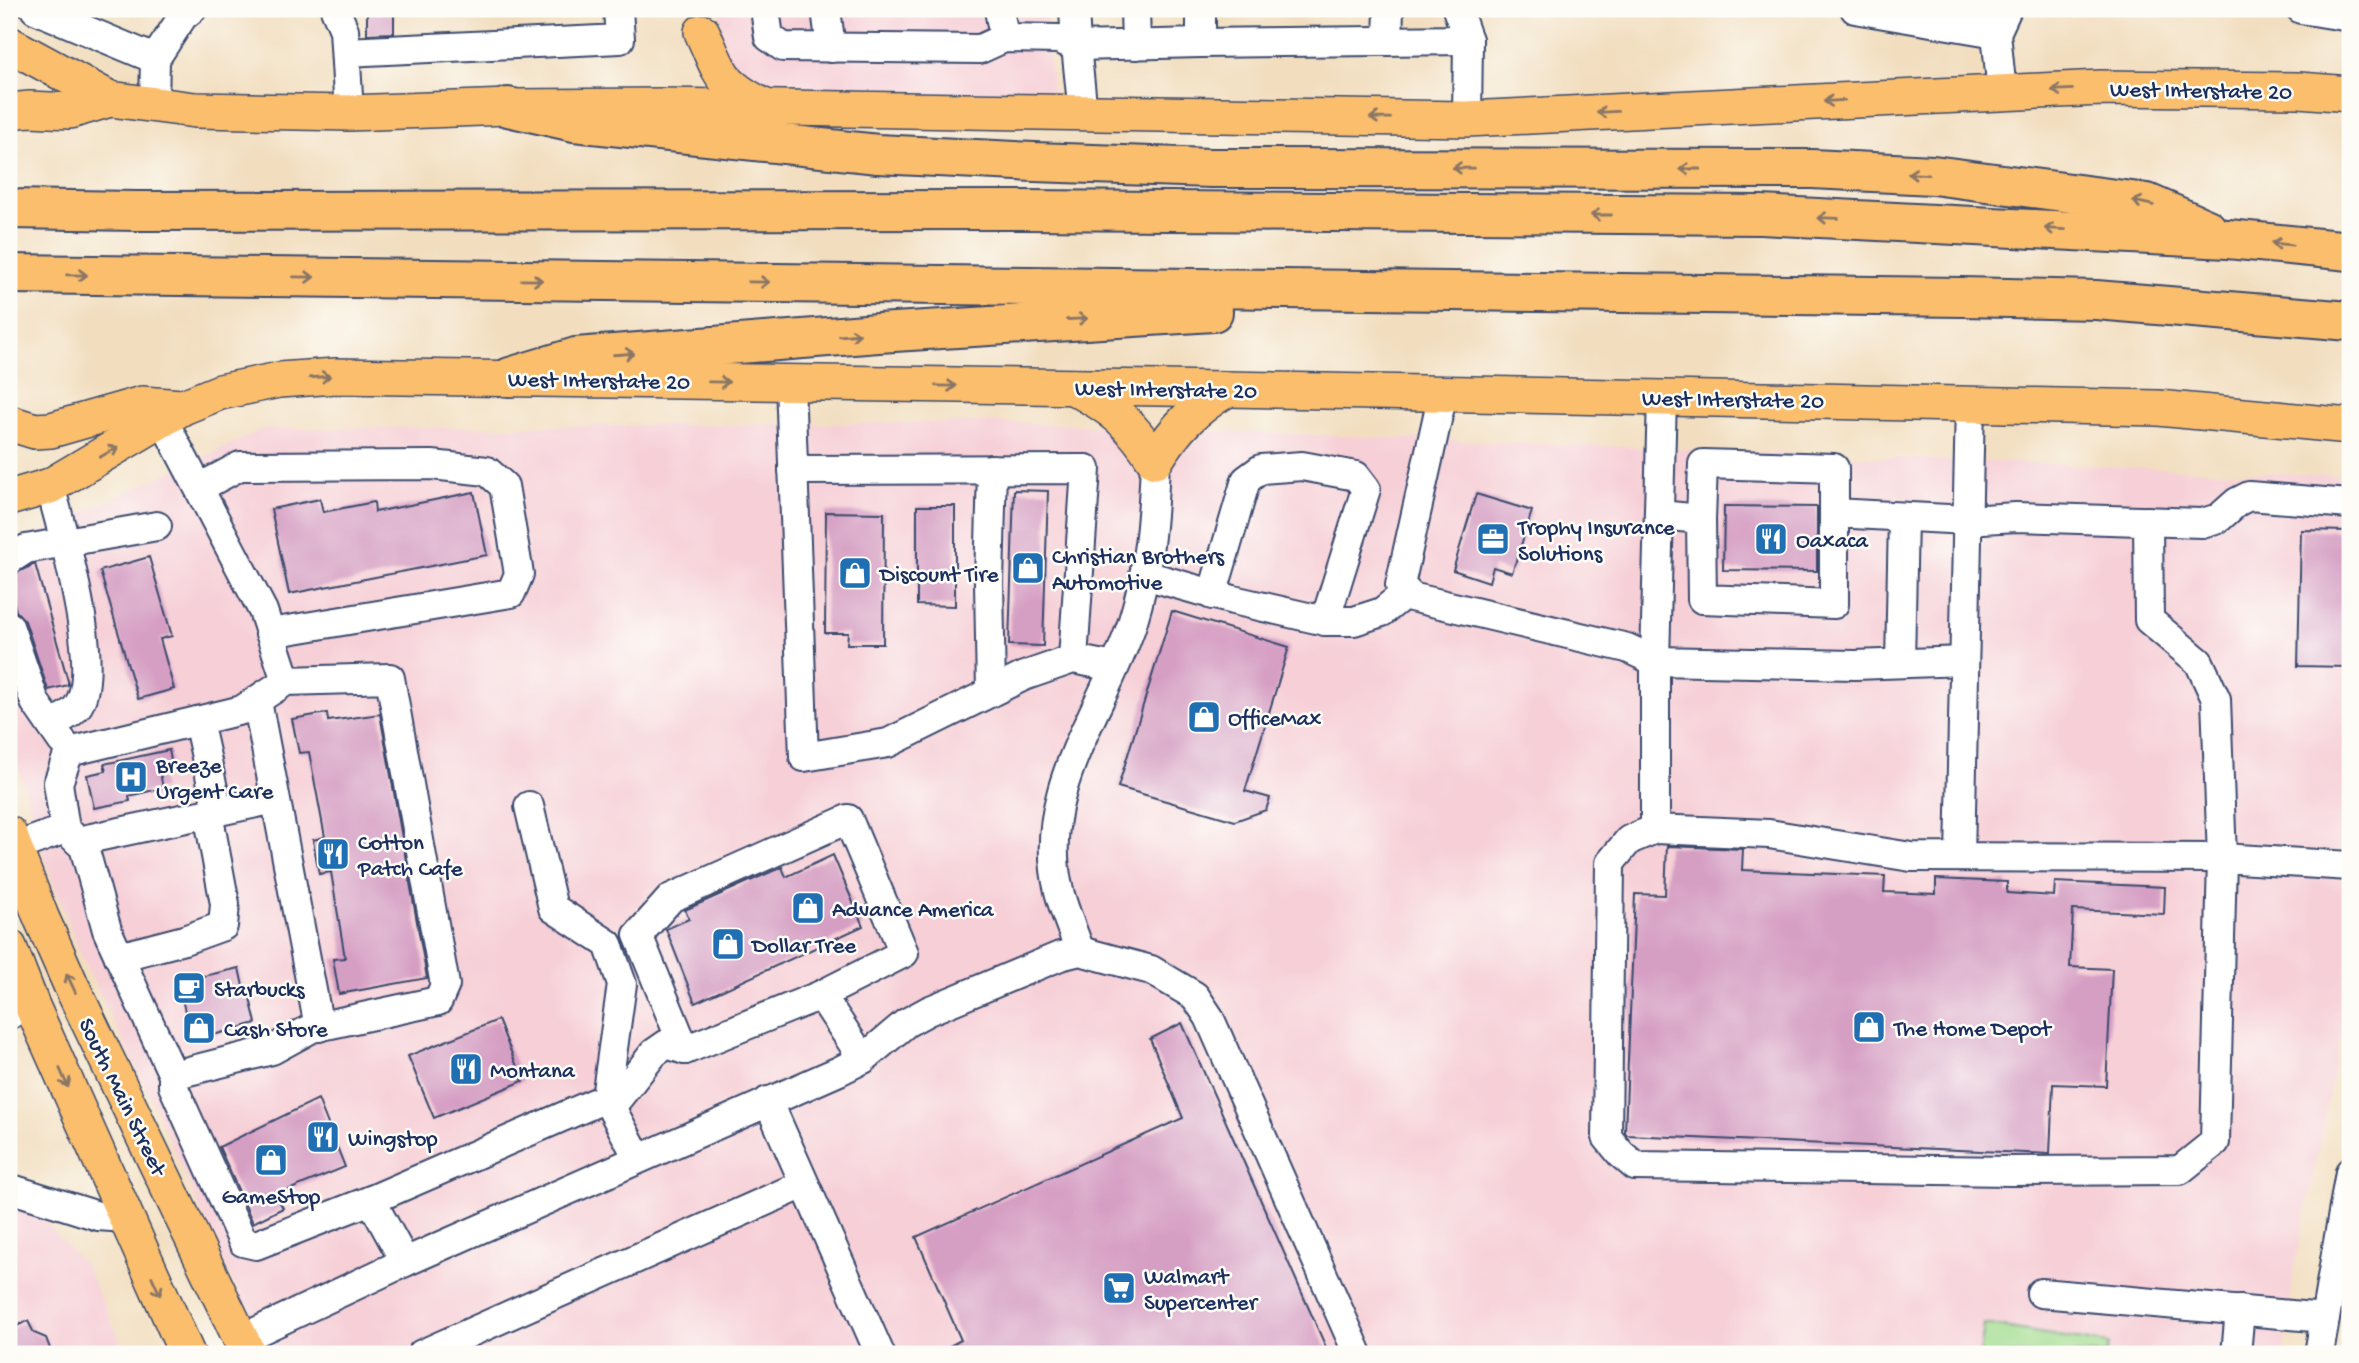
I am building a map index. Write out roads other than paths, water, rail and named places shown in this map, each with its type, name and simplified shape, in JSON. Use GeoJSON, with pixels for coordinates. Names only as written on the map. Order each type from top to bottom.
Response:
{"type":"FeatureCollection","features":[{"type":"Feature","properties":{"kind":"highway"},"geometry":{"type":"LineString","coordinates":[[508,107],[574,122],[878,154],[982,159],[1211,168],[1812,169],[1933,175],[2147,203],[2228,239]]}},
{"type":"Feature","properties":{"kind":"highway"},"geometry":{"type":"LineString","coordinates":[[9,209],[1022,210],[1761,215],[2228,239],[2350,251]]}},
{"type":"Feature","properties":{"kind":"highway"},"geometry":{"type":"LineString","coordinates":[[9,274],[2096,300],[2350,321]]}},
{"type":"Feature","properties":{"kind":"highway"},"geometry":{"type":"LineString","coordinates":[[509,377],[576,357],[878,333],[1198,312],[1379,310],[1430,290]]}},
{"type":"Feature","properties":{"kind":"main road"},"geometry":{"type":"LineString","coordinates":[[661,106],[690,84],[695,72],[700,20]]}},
{"type":"Feature","properties":{"kind":"main road"},"geometry":{"type":"LineString","coordinates":[[700,20],[720,74],[729,86],[765,107]]}},
{"type":"Feature","properties":{"kind":"main road","name":"West Interstate 20"},"geometry":{"type":"LineString","coordinates":[[9,44],[110,99],[195,110],[349,113],[508,107],[661,106],[1467,119],[2101,88],[2299,90],[2350,94]]}},
{"type":"Feature","properties":{"kind":"main road"},"geometry":{"type":"LineString","coordinates":[[19,110],[71,111],[110,99]]}},
{"type":"Feature","properties":{"kind":"main road","name":"West Interstate 20"},"geometry":{"type":"LineString","coordinates":[[9,498],[50,486],[173,412],[220,391],[279,380],[335,376],[1227,388],[2158,408],[2350,426]]}},
{"type":"Feature","properties":{"kind":"main road"},"geometry":{"type":"LineString","coordinates":[[1073,387],[1104,403],[1129,424],[1155,461],[1184,421],[1202,404],[1227,388]]}},
{"type":"Feature","properties":{"kind":"main road"},"geometry":{"type":"LineString","coordinates":[[9,423],[35,431],[66,428],[142,404],[173,412]]}},
{"type":"Feature","properties":{"kind":"main road","name":"South Main Street"},"geometry":{"type":"LineString","coordinates":[[11,841],[71,985],[239,1349]]}},
{"type":"Feature","properties":{"kind":"main road","name":"South Main Street"},"geometry":{"type":"LineString","coordinates":[[9,947],[20,1009],[126,1218],[187,1354]]}},
{"type":"Feature","properties":{"kind":"main road"},"geometry":{"type":"LineString","coordinates":[[126,1218],[153,1225],[171,1235],[239,1349]]}},
{"type":"Feature","properties":{"kind":"street"},"geometry":{"type":"LineString","coordinates":[[153,105],[155,59],[183,16],[192,9]]}},
{"type":"Feature","properties":{"kind":"street"},"geometry":{"type":"LineString","coordinates":[[335,9],[345,30],[349,113]]}},
{"type":"Feature","properties":{"kind":"street"},"geometry":{"type":"LineString","coordinates":[[346,52],[620,39],[618,9]]}},
{"type":"Feature","properties":{"kind":"street"},"geometry":{"type":"LineString","coordinates":[[765,9],[769,37],[783,47],[980,49],[1004,38],[1058,39],[1076,46],[1468,40]]}},
{"type":"Feature","properties":{"kind":"street"},"geometry":{"type":"LineString","coordinates":[[826,9],[831,48]]}},
{"type":"Feature","properties":{"kind":"street"},"geometry":{"type":"LineString","coordinates":[[999,9],[1004,38]]}},
{"type":"Feature","properties":{"kind":"street"},"geometry":{"type":"LineString","coordinates":[[1074,9],[1083,114]]}},
{"type":"Feature","properties":{"kind":"street"},"geometry":{"type":"LineString","coordinates":[[1135,9],[1136,45]]}},
{"type":"Feature","properties":{"kind":"street"},"geometry":{"type":"LineString","coordinates":[[1201,9],[1201,43]]}},
{"type":"Feature","properties":{"kind":"street"},"geometry":{"type":"LineString","coordinates":[[1388,41],[1389,9]]}},
{"type":"Feature","properties":{"kind":"street"},"geometry":{"type":"LineString","coordinates":[[1457,9],[1468,40],[1467,119]]}},
{"type":"Feature","properties":{"kind":"street"},"geometry":{"type":"LineString","coordinates":[[1855,9],[2001,21],[2002,93]]}},
{"type":"Feature","properties":{"kind":"street"},"geometry":{"type":"LineString","coordinates":[[2301,9],[2345,14]]}},
{"type":"Feature","properties":{"kind":"street"},"geometry":{"type":"LineString","coordinates":[[42,63],[43,13],[155,59]]}},
{"type":"Feature","properties":{"kind":"street"},"geometry":{"type":"LineString","coordinates":[[790,383],[804,757],[888,743],[1024,676],[1073,659],[1114,667]]}},
{"type":"Feature","properties":{"kind":"street"},"geometry":{"type":"LineString","coordinates":[[1443,393],[1400,585],[1411,597],[1627,648],[1655,661],[1846,665],[1964,661]]}},
{"type":"Feature","properties":{"kind":"street"},"geometry":{"type":"LineString","coordinates":[[1655,830],[1655,661],[1662,396]]}},
{"type":"Feature","properties":{"kind":"street"},"geometry":{"type":"LineString","coordinates":[[1960,857],[1970,404]]}},
{"type":"Feature","properties":{"kind":"street"},"geometry":{"type":"LineString","coordinates":[[173,412],[198,488],[263,611],[286,681]]}},
{"type":"Feature","properties":{"kind":"street"},"geometry":{"type":"LineString","coordinates":[[1080,951],[1059,889],[1055,863],[1057,807],[1068,768],[1131,626],[1145,575],[1152,522],[1155,461]]}},
{"type":"Feature","properties":{"kind":"street"},"geometry":{"type":"LineString","coordinates":[[1703,464],[1834,468],[1834,604],[1702,599],[1701,519],[1703,464]]}},
{"type":"Feature","properties":{"kind":"street"},"geometry":{"type":"LineString","coordinates":[[198,488],[240,466],[432,465],[487,471],[504,486],[519,574],[511,593],[270,633]]}},
{"type":"Feature","properties":{"kind":"street"},"geometry":{"type":"LineString","coordinates":[[1212,594],[1246,480],[1261,469],[1302,466],[1356,476],[1366,489],[1325,621]]}},
{"type":"Feature","properties":{"kind":"street"},"geometry":{"type":"LineString","coordinates":[[991,692],[989,583],[992,469]]}},
{"type":"Feature","properties":{"kind":"street"},"geometry":{"type":"LineString","coordinates":[[793,470],[1086,469],[1073,659]]}},
{"type":"Feature","properties":{"kind":"street"},"geometry":{"type":"LineString","coordinates":[[50,486],[65,542],[86,644],[86,689],[77,708],[51,725]]}},
{"type":"Feature","properties":{"kind":"street"},"geometry":{"type":"LineString","coordinates":[[1834,513],[1967,520],[2016,517],[2202,523],[2219,518],[2236,502],[2249,496],[2350,504]]}},
{"type":"Feature","properties":{"kind":"street"},"geometry":{"type":"LineString","coordinates":[[1659,515],[1701,519]]}},
{"type":"Feature","properties":{"kind":"street"},"geometry":{"type":"LineString","coordinates":[[1900,663],[1903,517]]}},
{"type":"Feature","properties":{"kind":"street"},"geometry":{"type":"LineString","coordinates":[[2148,521],[2149,620],[2199,662],[2216,699],[2221,858],[2215,1142],[2180,1170],[2011,1171],[1635,1166],[1607,1138],[1610,863],[1629,840],[1655,830],[1769,834],[1911,857],[2221,858],[2350,866]]}},
{"type":"Feature","properties":{"kind":"street"},"geometry":{"type":"LineString","coordinates":[[9,560],[26,549],[157,526]]}},
{"type":"Feature","properties":{"kind":"street"},"geometry":{"type":"LineString","coordinates":[[1145,575],[1325,621],[1354,621],[1382,612],[1407,592]]}},
{"type":"Feature","properties":{"kind":"street"},"geometry":{"type":"LineString","coordinates":[[9,626],[20,691],[35,702],[69,752]]}},
{"type":"Feature","properties":{"kind":"street"},"geometry":{"type":"LineString","coordinates":[[69,752],[242,710],[286,681],[390,678],[446,985],[438,1001],[319,1027],[272,1050],[173,1075]]}},
{"type":"Feature","properties":{"kind":"street"},"geometry":{"type":"LineString","coordinates":[[257,701],[319,1027]]}},
{"type":"Feature","properties":{"kind":"street"},"geometry":{"type":"LineString","coordinates":[[119,957],[184,940],[223,926],[225,904],[198,721]]}},
{"type":"Feature","properties":{"kind":"street"},"geometry":{"type":"LineString","coordinates":[[69,752],[58,783],[71,835],[84,847],[107,930],[173,1075],[173,1086],[243,1242],[256,1245],[608,1102],[654,1053],[667,1044],[685,1050],[821,995],[904,953],[848,819],[671,898],[638,934],[685,1050]]}},
{"type":"Feature","properties":{"kind":"street"},"geometry":{"type":"LineString","coordinates":[[11,841],[71,835],[275,799]]}},
{"type":"Feature","properties":{"kind":"street"},"geometry":{"type":"LineString","coordinates":[[529,806],[553,908],[608,944],[622,984],[608,1102],[638,1158]]}},
{"type":"Feature","properties":{"kind":"street"},"geometry":{"type":"LineString","coordinates":[[239,1349],[405,1262],[839,1071],[863,1059],[906,1023],[928,1011],[1060,956],[1080,951],[1151,970],[1195,996],[1209,1017],[1358,1354]]}},
{"type":"Feature","properties":{"kind":"street"},"geometry":{"type":"LineString","coordinates":[[821,995],[863,1059]]}},
{"type":"Feature","properties":{"kind":"street"},"geometry":{"type":"LineString","coordinates":[[768,1101],[870,1351]]}},
{"type":"Feature","properties":{"kind":"street"},"geometry":{"type":"LineString","coordinates":[[2319,1354],[2350,1172]]}},
{"type":"Feature","properties":{"kind":"street"},"geometry":{"type":"LineString","coordinates":[[422,1354],[804,1184]]}},
{"type":"Feature","properties":{"kind":"street"},"geometry":{"type":"LineString","coordinates":[[9,1188],[98,1216],[126,1218]]}},
{"type":"Feature","properties":{"kind":"street"},"geometry":{"type":"LineString","coordinates":[[369,1201],[371,1200],[405,1262]]}},
{"type":"Feature","properties":{"kind":"street"},"geometry":{"type":"LineString","coordinates":[[2041,1293],[2325,1318]]}},
{"type":"Feature","properties":{"kind":"street"},"geometry":{"type":"LineString","coordinates":[[2236,1354],[2240,1310]]}},
{"type":"Feature","properties":{"kind":"place","name":"Trophy Insurance Solutions"},"geometry":{"type":"Point","coordinates":[1493,539]}},
{"type":"Feature","properties":{"kind":"place","name":"Oaxaca"},"geometry":{"type":"Point","coordinates":[1771,539]}},
{"type":"Feature","properties":{"kind":"place","name":"Christian Brothers Automotive"},"geometry":{"type":"Point","coordinates":[1028,568]}},
{"type":"Feature","properties":{"kind":"place","name":"Discount Tire"},"geometry":{"type":"Point","coordinates":[855,573]}},
{"type":"Feature","properties":{"kind":"place","name":"OfficeMax"},"geometry":{"type":"Point","coordinates":[1204,717]}},
{"type":"Feature","properties":{"kind":"place","name":"Breeze Urgent Care"},"geometry":{"type":"Point","coordinates":[131,777]}},
{"type":"Feature","properties":{"kind":"place","name":"Cotton Patch Cafe"},"geometry":{"type":"Point","coordinates":[333,854]}},
{"type":"Feature","properties":{"kind":"place","name":"Advance America"},"geometry":{"type":"Point","coordinates":[808,908]}},
{"type":"Feature","properties":{"kind":"place","name":"Dollar Tree"},"geometry":{"type":"Point","coordinates":[728,944]}},
{"type":"Feature","properties":{"kind":"place","name":"Starbucks"},"geometry":{"type":"Point","coordinates":[189,988]}},
{"type":"Feature","properties":{"kind":"place","name":"The Home Depot"},"geometry":{"type":"Point","coordinates":[1869,1027]}},
{"type":"Feature","properties":{"kind":"place","name":"Cash Store"},"geometry":{"type":"Point","coordinates":[199,1028]}},
{"type":"Feature","properties":{"kind":"place","name":"Montana"},"geometry":{"type":"Point","coordinates":[466,1069]}},
{"type":"Feature","properties":{"kind":"place","name":"Wingstop"},"geometry":{"type":"Point","coordinates":[323,1137]}},
{"type":"Feature","properties":{"kind":"place","name":"GameStop"},"geometry":{"type":"Point","coordinates":[271,1160]}},
{"type":"Feature","properties":{"kind":"place","name":"Walmart Supercenter"},"geometry":{"type":"Point","coordinates":[1119,1288]}}]}
